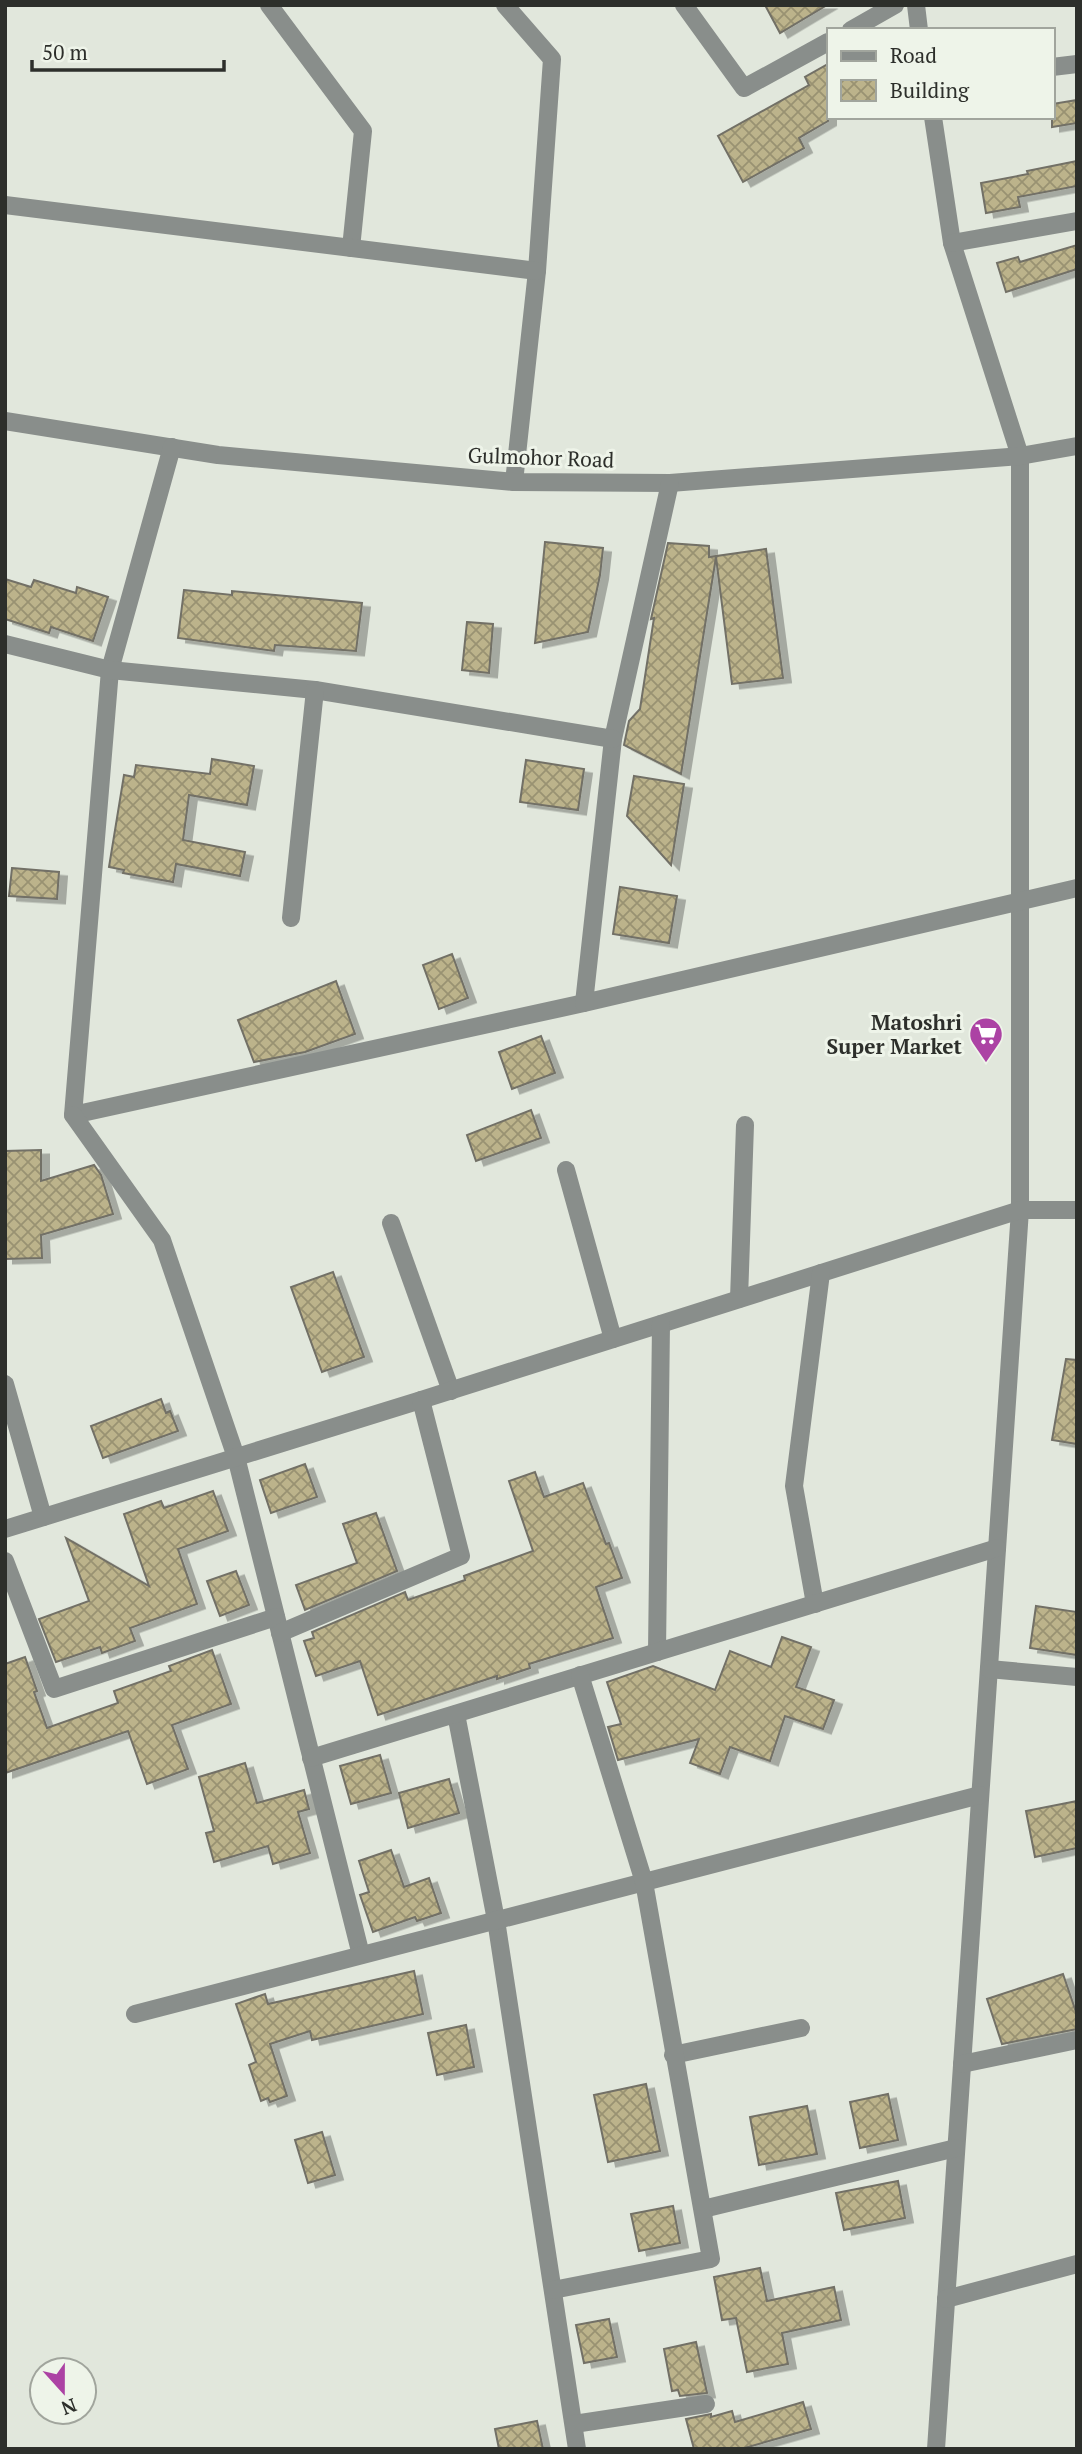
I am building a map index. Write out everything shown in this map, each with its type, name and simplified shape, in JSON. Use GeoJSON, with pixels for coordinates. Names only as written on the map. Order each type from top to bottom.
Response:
{"type":"FeatureCollection","features":[{"type":"Feature","properties":{"kind":"street"},"geometry":{"type":"LineString","coordinates":[[269,5],[363,131],[351,248]]}},
{"type":"Feature","properties":{"kind":"street"},"geometry":{"type":"LineString","coordinates":[[505,5],[552,59],[537,271],[514,482]]}},
{"type":"Feature","properties":{"kind":"street"},"geometry":{"type":"LineString","coordinates":[[684,5],[744,89],[827,43]]}},
{"type":"Feature","properties":{"kind":"street"},"geometry":{"type":"LineString","coordinates":[[855,28],[895,5]]}},
{"type":"Feature","properties":{"kind":"street"},"geometry":{"type":"LineString","coordinates":[[916,5],[919,28]]}},
{"type":"Feature","properties":{"kind":"street"},"geometry":{"type":"LineString","coordinates":[[1054,67],[1077,64]]}},
{"type":"Feature","properties":{"kind":"street"},"geometry":{"type":"LineString","coordinates":[[933,119],[953,243],[1020,456],[1020,1210],[936,2449]]}},
{"type":"Feature","properties":{"kind":"street"},"geometry":{"type":"LineString","coordinates":[[5,205],[537,271]]}},
{"type":"Feature","properties":{"kind":"street"},"geometry":{"type":"LineString","coordinates":[[953,243],[1077,222]]}},
{"type":"Feature","properties":{"kind":"street","name":"Gulmohor Road"},"geometry":{"type":"LineString","coordinates":[[5,421],[218,455],[514,482],[670,482],[1020,456],[1077,446]]}},
{"type":"Feature","properties":{"kind":"street"},"geometry":{"type":"LineString","coordinates":[[172,447],[110,670],[73,1115],[162,1240],[236,1457],[361,1955]]}},
{"type":"Feature","properties":{"kind":"street"},"geometry":{"type":"LineString","coordinates":[[584,1003],[612,739],[670,482]]}},
{"type":"Feature","properties":{"kind":"street"},"geometry":{"type":"LineString","coordinates":[[5,643],[110,670],[315,690],[612,739]]}},
{"type":"Feature","properties":{"kind":"street"},"geometry":{"type":"LineString","coordinates":[[291,918],[315,690]]}},
{"type":"Feature","properties":{"kind":"street"},"geometry":{"type":"LineString","coordinates":[[73,1115],[584,1003],[1077,888]]}},
{"type":"Feature","properties":{"kind":"street"},"geometry":{"type":"LineString","coordinates":[[739,1299],[745,1125]]}},
{"type":"Feature","properties":{"kind":"street"},"geometry":{"type":"LineString","coordinates":[[566,1170],[613,1339]]}},
{"type":"Feature","properties":{"kind":"street"},"geometry":{"type":"LineString","coordinates":[[5,1529],[421,1401],[1020,1210],[1077,1210]]}},
{"type":"Feature","properties":{"kind":"street"},"geometry":{"type":"LineString","coordinates":[[391,1223],[451,1391]]}},
{"type":"Feature","properties":{"kind":"street"},"geometry":{"type":"LineString","coordinates":[[815,1604],[793,1486],[821,1273]]}},
{"type":"Feature","properties":{"kind":"street"},"geometry":{"type":"LineString","coordinates":[[657,1652],[661,1324]]}},
{"type":"Feature","properties":{"kind":"street"},"geometry":{"type":"LineString","coordinates":[[5,1384],[43,1517]]}},
{"type":"Feature","properties":{"kind":"street"},"geometry":{"type":"LineString","coordinates":[[5,1561],[54,1689],[278,1625],[461,1556],[421,1401]]}},
{"type":"Feature","properties":{"kind":"street"},"geometry":{"type":"LineString","coordinates":[[311,1758],[997,1548]]}},
{"type":"Feature","properties":{"kind":"street"},"geometry":{"type":"LineString","coordinates":[[989,1669],[1077,1677]]}},
{"type":"Feature","properties":{"kind":"street"},"geometry":{"type":"LineString","coordinates":[[553,2290],[711,2259],[644,1882],[580,1675]]}},
{"type":"Feature","properties":{"kind":"street"},"geometry":{"type":"LineString","coordinates":[[456,1714],[496,1920],[578,2449]]}},
{"type":"Feature","properties":{"kind":"street"},"geometry":{"type":"LineString","coordinates":[[135,2014],[980,1795]]}},
{"type":"Feature","properties":{"kind":"street"},"geometry":{"type":"LineString","coordinates":[[673,2055],[801,2028]]}},
{"type":"Feature","properties":{"kind":"street"},"geometry":{"type":"LineString","coordinates":[[962,2064],[1077,2040]]}},
{"type":"Feature","properties":{"kind":"street"},"geometry":{"type":"LineString","coordinates":[[703,2209],[956,2148]]}},
{"type":"Feature","properties":{"kind":"street"},"geometry":{"type":"LineString","coordinates":[[946,2299],[1077,2264]]}},
{"type":"Feature","properties":{"kind":"street"},"geometry":{"type":"LineString","coordinates":[[574,2424],[706,2404]]}},
{"type":"Feature","properties":{"kind":"building"},"geometry":{"type":"Polygon","coordinates":[[[765,5],[827,5],[780,33],[765,5]]]}},
{"type":"Feature","properties":{"kind":"building"},"geometry":{"type":"Polygon","coordinates":[[[827,65],[828,121],[799,138],[804,148],[743,182],[718,136],[809,85],[805,77],[827,65]]]}},
{"type":"Feature","properties":{"kind":"building"},"geometry":{"type":"Polygon","coordinates":[[[1077,100],[1077,123],[1052,127],[1054,104],[1077,100]]]}},
{"type":"Feature","properties":{"kind":"building"},"geometry":{"type":"Polygon","coordinates":[[[1077,161],[1077,186],[1018,197],[1020,207],[986,213],[981,183],[1077,161]]]}},
{"type":"Feature","properties":{"kind":"building"},"geometry":{"type":"Polygon","coordinates":[[[1077,245],[1077,269],[1006,292],[997,263],[1018,257],[1020,262],[1077,245]]]}},
{"type":"Feature","properties":{"kind":"building"},"geometry":{"type":"Polygon","coordinates":[[[545,542],[603,548],[588,632],[535,643],[545,542]]]}},
{"type":"Feature","properties":{"kind":"building"},"geometry":{"type":"Polygon","coordinates":[[[668,543],[709,546],[709,557],[766,549],[783,678],[732,684],[716,557],[681,774],[624,745],[629,721],[640,709],[654,618],[651,619],[668,543]]]}},
{"type":"Feature","properties":{"kind":"building"},"geometry":{"type":"Polygon","coordinates":[[[5,579],[31,587],[34,580],[76,593],[77,587],[108,597],[93,641],[51,627],[49,633],[5,619],[5,579]]]}},
{"type":"Feature","properties":{"kind":"building"},"geometry":{"type":"Polygon","coordinates":[[[184,590],[232,595],[232,591],[362,603],[356,651],[275,645],[274,651],[178,638],[184,590]]]}},
{"type":"Feature","properties":{"kind":"building"},"geometry":{"type":"Polygon","coordinates":[[[467,622],[493,624],[489,673],[462,670],[467,622]]]}},
{"type":"Feature","properties":{"kind":"building"},"geometry":{"type":"Polygon","coordinates":[[[212,759],[254,766],[247,805],[189,795],[183,840],[245,852],[240,876],[176,864],[173,882],[123,873],[124,870],[109,867],[124,775],[134,777],[136,765],[210,774],[212,759]]]}},
{"type":"Feature","properties":{"kind":"building"},"geometry":{"type":"Polygon","coordinates":[[[526,760],[584,769],[578,810],[520,802],[526,760]]]}},
{"type":"Feature","properties":{"kind":"building"},"geometry":{"type":"Polygon","coordinates":[[[634,776],[684,784],[671,865],[627,816],[634,776]]]}},
{"type":"Feature","properties":{"kind":"building"},"geometry":{"type":"Polygon","coordinates":[[[12,868],[59,872],[57,899],[9,896],[12,868]]]}},
{"type":"Feature","properties":{"kind":"building"},"geometry":{"type":"Polygon","coordinates":[[[620,887],[677,896],[669,943],[613,934],[620,887]]]}},
{"type":"Feature","properties":{"kind":"building"},"geometry":{"type":"Polygon","coordinates":[[[452,954],[468,998],[439,1009],[423,965],[452,954]]]}},
{"type":"Feature","properties":{"kind":"building"},"geometry":{"type":"Polygon","coordinates":[[[336,981],[355,1034],[305,1052],[254,1062],[238,1020],[336,981]]]}},
{"type":"Feature","properties":{"kind":"building"},"geometry":{"type":"Polygon","coordinates":[[[541,1036],[555,1073],[512,1089],[499,1052],[541,1036]]]}},
{"type":"Feature","properties":{"kind":"building"},"geometry":{"type":"Polygon","coordinates":[[[531,1110],[541,1138],[476,1161],[467,1135],[531,1110]]]}},
{"type":"Feature","properties":{"kind":"building"},"geometry":{"type":"Polygon","coordinates":[[[41,1150],[41,1181],[94,1165],[101,1175],[113,1214],[41,1235],[42,1258],[5,1259],[5,1151],[41,1150]]]}},
{"type":"Feature","properties":{"kind":"building"},"geometry":{"type":"Polygon","coordinates":[[[333,1272],[364,1357],[322,1372],[291,1287],[333,1272]]]}},
{"type":"Feature","properties":{"kind":"building"},"geometry":{"type":"Polygon","coordinates":[[[1066,1359],[1077,1360],[1077,1444],[1052,1440],[1066,1359]]]}},
{"type":"Feature","properties":{"kind":"building"},"geometry":{"type":"Polygon","coordinates":[[[161,1399],[166,1413],[170,1411],[178,1431],[103,1458],[91,1426],[161,1399]]]}},
{"type":"Feature","properties":{"kind":"building"},"geometry":{"type":"Polygon","coordinates":[[[305,1464],[317,1497],[271,1513],[260,1480],[305,1464]]]}},
{"type":"Feature","properties":{"kind":"building"},"geometry":{"type":"Polygon","coordinates":[[[535,1472],[544,1497],[583,1483],[622,1578],[596,1587],[613,1638],[529,1664],[530,1668],[497,1679],[497,1676],[378,1715],[360,1661],[316,1676],[304,1641],[314,1638],[312,1632],[405,1592],[408,1600],[465,1580],[464,1576],[533,1551],[509,1481],[535,1472]]]}},
{"type":"Feature","properties":{"kind":"building"},"geometry":{"type":"Polygon","coordinates":[[[213,1491],[228,1531],[178,1549],[197,1604],[130,1628],[135,1641],[102,1653],[100,1647],[56,1662],[39,1619],[89,1601],[66,1538],[149,1586],[124,1514],[161,1501],[164,1508],[213,1491]]]}},
{"type":"Feature","properties":{"kind":"building"},"geometry":{"type":"Polygon","coordinates":[[[376,1513],[397,1571],[305,1610],[296,1585],[357,1563],[343,1524],[376,1513]]]}},
{"type":"Feature","properties":{"kind":"building"},"geometry":{"type":"Polygon","coordinates":[[[236,1571],[249,1605],[220,1616],[207,1581],[236,1571]]]}},
{"type":"Feature","properties":{"kind":"building"},"geometry":{"type":"Polygon","coordinates":[[[1036,1606],[1077,1612],[1077,1655],[1030,1648],[1036,1606]]]}},
{"type":"Feature","properties":{"kind":"building"},"geometry":{"type":"Polygon","coordinates":[[[782,1637],[811,1647],[796,1687],[834,1700],[823,1729],[785,1716],[770,1761],[730,1747],[720,1774],[690,1763],[699,1739],[618,1760],[608,1727],[621,1724],[607,1682],[653,1666],[715,1690],[730,1651],[771,1667],[782,1637]]]}},
{"type":"Feature","properties":{"kind":"building"},"geometry":{"type":"Polygon","coordinates":[[[212,1650],[231,1704],[172,1725],[188,1769],[147,1784],[128,1731],[5,1773],[5,1664],[25,1657],[47,1728],[118,1703],[114,1691],[171,1671],[169,1666],[212,1650]]]}},
{"type":"Feature","properties":{"kind":"building"},"geometry":{"type":"Polygon","coordinates":[[[380,1755],[391,1793],[351,1804],[340,1766],[380,1755]]]}},
{"type":"Feature","properties":{"kind":"building"},"geometry":{"type":"Polygon","coordinates":[[[245,1763],[257,1803],[304,1790],[309,1809],[298,1812],[310,1853],[273,1864],[268,1846],[214,1862],[206,1833],[214,1831],[199,1777],[245,1763]]]}},
{"type":"Feature","properties":{"kind":"building"},"geometry":{"type":"Polygon","coordinates":[[[449,1779],[459,1813],[408,1828],[399,1793],[449,1779]]]}},
{"type":"Feature","properties":{"kind":"building"},"geometry":{"type":"Polygon","coordinates":[[[1077,1801],[1077,1848],[1035,1857],[1026,1811],[1077,1801]]]}},
{"type":"Feature","properties":{"kind":"building"},"geometry":{"type":"Polygon","coordinates":[[[391,1850],[404,1887],[429,1878],[441,1913],[417,1921],[415,1917],[373,1932],[360,1895],[369,1892],[359,1861],[391,1850]]]}},
{"type":"Feature","properties":{"kind":"building"},"geometry":{"type":"Polygon","coordinates":[[[414,1971],[423,2014],[312,2040],[310,2031],[270,2044],[287,2096],[270,2102],[268,2098],[261,2101],[249,2065],[256,2062],[236,2004],[265,1994],[268,2004],[414,1971]]]}},
{"type":"Feature","properties":{"kind":"building"},"geometry":{"type":"Polygon","coordinates":[[[1063,1974],[1077,2015],[1077,2029],[1002,2044],[987,1999],[1063,1974]]]}},
{"type":"Feature","properties":{"kind":"building"},"geometry":{"type":"Polygon","coordinates":[[[466,2025],[474,2067],[437,2075],[428,2033],[466,2025]]]}},
{"type":"Feature","properties":{"kind":"building"},"geometry":{"type":"Polygon","coordinates":[[[646,2084],[660,2151],[608,2162],[594,2095],[646,2084]]]}},
{"type":"Feature","properties":{"kind":"building"},"geometry":{"type":"Polygon","coordinates":[[[888,2094],[898,2140],[860,2148],[850,2102],[888,2094]]]}},
{"type":"Feature","properties":{"kind":"building"},"geometry":{"type":"Polygon","coordinates":[[[807,2106],[817,2154],[759,2165],[750,2117],[807,2106]]]}},
{"type":"Feature","properties":{"kind":"building"},"geometry":{"type":"Polygon","coordinates":[[[322,2132],[335,2175],[308,2183],[295,2140],[322,2132]]]}},
{"type":"Feature","properties":{"kind":"building"},"geometry":{"type":"Polygon","coordinates":[[[898,2181],[905,2218],[844,2230],[836,2193],[898,2181]]]}},
{"type":"Feature","properties":{"kind":"building"},"geometry":{"type":"Polygon","coordinates":[[[673,2206],[680,2243],[639,2251],[631,2214],[673,2206]]]}},
{"type":"Feature","properties":{"kind":"building"},"geometry":{"type":"Polygon","coordinates":[[[760,2268],[767,2301],[834,2287],[841,2320],[782,2333],[788,2364],[747,2372],[736,2318],[722,2320],[714,2277],[760,2268]]]}},
{"type":"Feature","properties":{"kind":"building"},"geometry":{"type":"Polygon","coordinates":[[[609,2319],[617,2357],[584,2363],[576,2325],[609,2319]]]}},
{"type":"Feature","properties":{"kind":"building"},"geometry":{"type":"Polygon","coordinates":[[[696,2342],[707,2393],[680,2396],[678,2390],[672,2391],[664,2349],[696,2342]]]}},
{"type":"Feature","properties":{"kind":"building"},"geometry":{"type":"Polygon","coordinates":[[[803,2402],[811,2429],[741,2449],[694,2449],[686,2419],[711,2414],[711,2417],[732,2411],[735,2422],[803,2402]]]}},
{"type":"Feature","properties":{"kind":"building"},"geometry":{"type":"Polygon","coordinates":[[[537,2421],[543,2449],[499,2449],[495,2429],[537,2421]]]}},
{"type":"Feature","properties":{"kind":"place","name":"Matoshri Super Market"},"geometry":{"type":"Point","coordinates":[986,1064]}}]}
